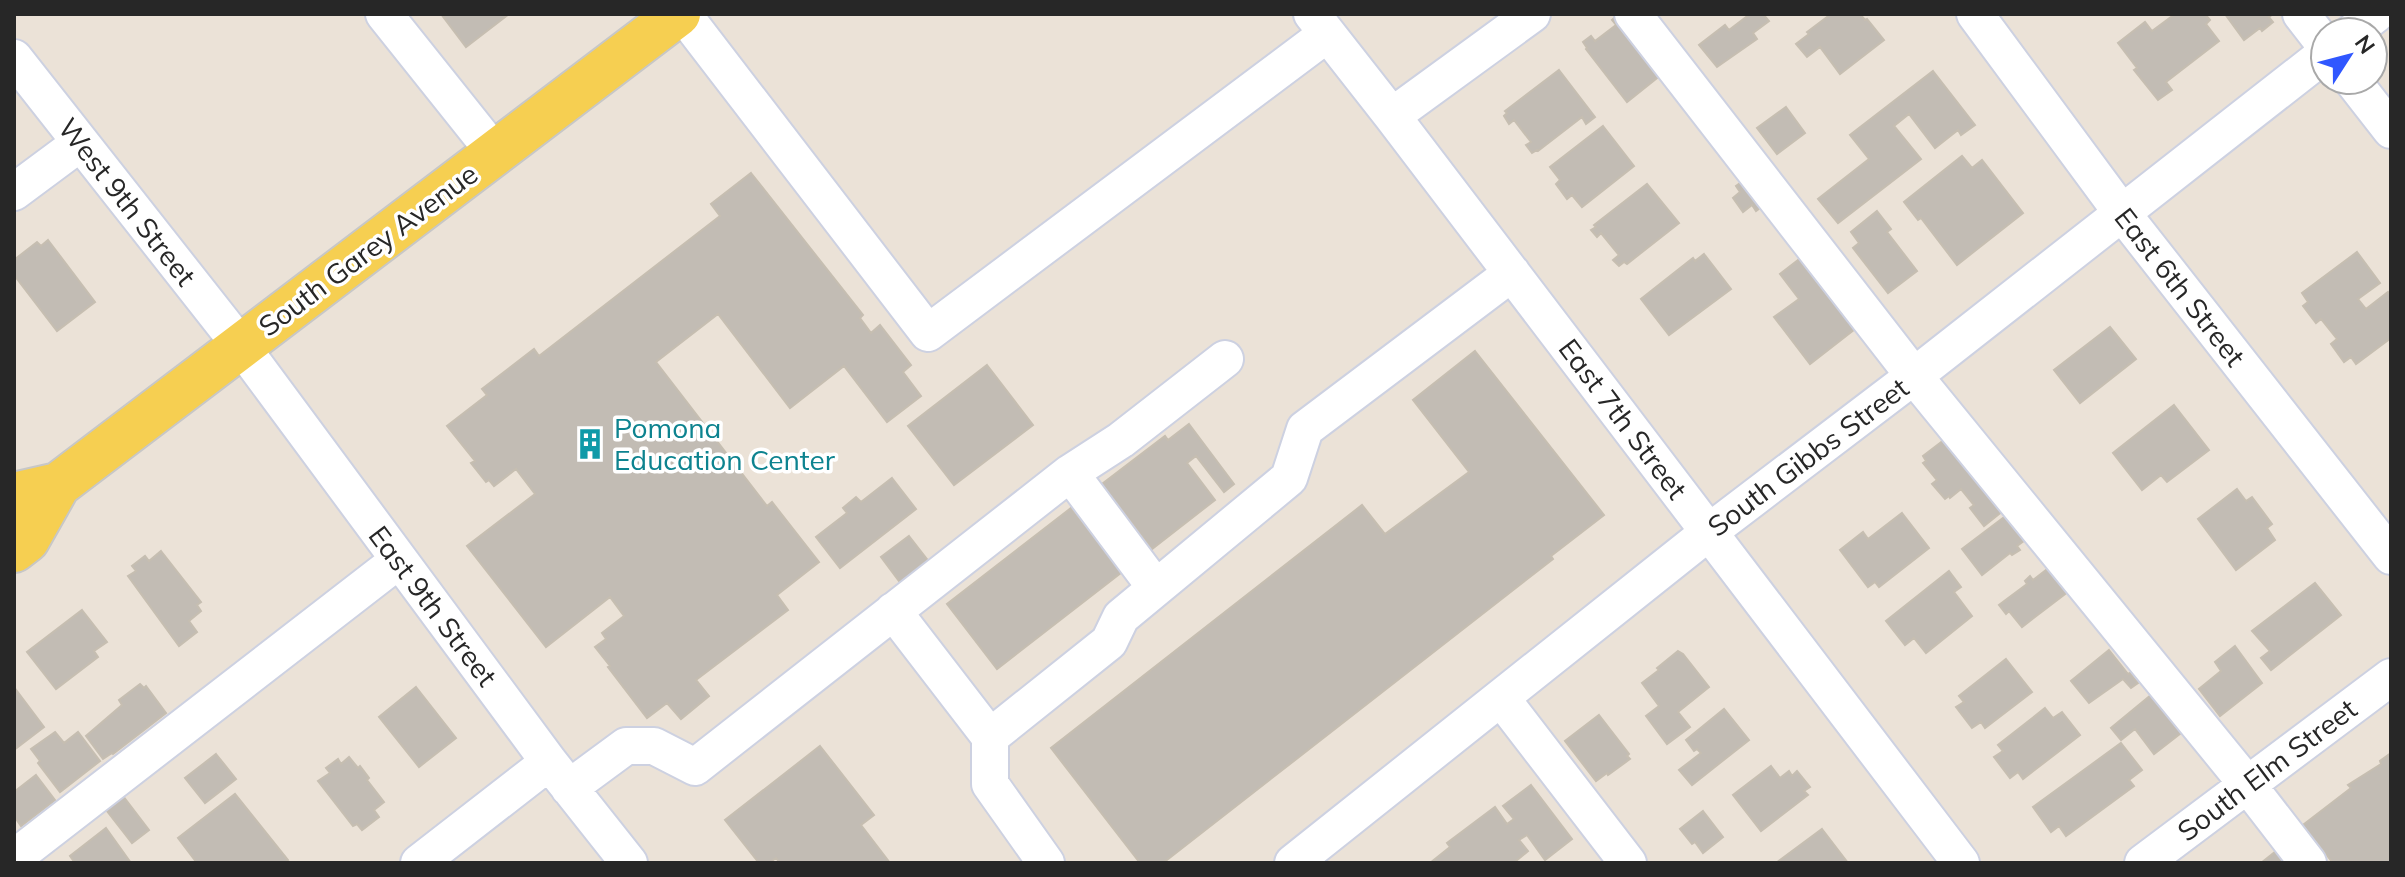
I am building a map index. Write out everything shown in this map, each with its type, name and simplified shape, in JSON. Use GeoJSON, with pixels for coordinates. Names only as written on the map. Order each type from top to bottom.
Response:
{"type":"FeatureCollection","features":[{"type":"Feature","properties":{"kind":"main road","name":"South Garey Avenue"},"geometry":{"type":"LineString","coordinates":[[14,550],[27,540],[58,485],[681,14]]}},
{"type":"Feature","properties":{"kind":"main road","name":"South Garey Avenue"},"geometry":{"type":"LineString","coordinates":[[14,495],[58,485]]}},
{"type":"Feature","properties":{"kind":"street"},"geometry":{"type":"LineString","coordinates":[[384,14],[495,153]]}},
{"type":"Feature","properties":{"kind":"street"},"geometry":{"type":"LineString","coordinates":[[681,14],[928,333],[1320,24]]}},
{"type":"Feature","properties":{"kind":"street"},"geometry":{"type":"LineString","coordinates":[[1392,116],[1532,14]]}},
{"type":"Feature","properties":{"kind":"street"},"geometry":{"type":"LineString","coordinates":[[1633,14],[1914,376],[2308,863]]}},
{"type":"Feature","properties":{"kind":"street","name":"East 6th Street"},"geometry":{"type":"LineString","coordinates":[[1975,14],[2122,213],[2391,556]]}},
{"type":"Feature","properties":{"kind":"street","name":"East 7th Street"},"geometry":{"type":"LineString","coordinates":[[1320,24],[1961,863]]}},
{"type":"Feature","properties":{"kind":"street","name":"West 9th Street"},"geometry":{"type":"LineString","coordinates":[[14,58],[241,346]]}},
{"type":"Feature","properties":{"kind":"street","name":"South Gibbs Street"},"geometry":{"type":"LineString","coordinates":[[1300,861],[1709,532],[2309,67]]}},
{"type":"Feature","properties":{"kind":"street"},"geometry":{"type":"LineString","coordinates":[[2364,96],[2391,130]]}},
{"type":"Feature","properties":{"kind":"street"},"geometry":{"type":"LineString","coordinates":[[14,192],[80,143]]}},
{"type":"Feature","properties":{"kind":"street"},"geometry":{"type":"LineString","coordinates":[[990,737],[1109,642],[1121,617],[1289,478],[1305,429],[1512,273]]}},
{"type":"Feature","properties":{"kind":"street","name":"East 9th Street"},"geometry":{"type":"LineString","coordinates":[[241,346],[559,775],[629,863]]}},
{"type":"Feature","properties":{"kind":"street"},"geometry":{"type":"LineString","coordinates":[[419,863],[559,775],[626,746],[654,746],[695,767],[1070,473],[1121,440],[1225,359]]}},
{"type":"Feature","properties":{"kind":"street"},"geometry":{"type":"LineString","coordinates":[[1070,473],[1156,588]]}},
{"type":"Feature","properties":{"kind":"street"},"geometry":{"type":"LineString","coordinates":[[14,858],[399,560]]}},
{"type":"Feature","properties":{"kind":"street"},"geometry":{"type":"LineString","coordinates":[[893,611],[990,737],[990,784],[1046,863]]}},
{"type":"Feature","properties":{"kind":"street","name":"South Elm Street"},"geometry":{"type":"LineString","coordinates":[[2143,863],[2391,677]]}},
{"type":"Feature","properties":{"kind":"street"},"geometry":{"type":"LineString","coordinates":[[1501,698],[1628,863]]}},
{"type":"Feature","properties":{"kind":"building"},"geometry":{"type":"Polygon","coordinates":[[[441,14],[509,14],[466,47],[441,14]]]}},
{"type":"Feature","properties":{"kind":"building"},"geometry":{"type":"Polygon","coordinates":[[[1619,14],[1667,70],[1627,102],[1583,42],[1591,36],[1595,41],[1616,25],[1612,20],[1619,14]]]}},
{"type":"Feature","properties":{"kind":"building"},"geometry":{"type":"Polygon","coordinates":[[[1750,14],[1763,14],[1769,21],[1753,33],[1757,39],[1717,67],[1699,45],[1725,25],[1729,30],[1750,14]]]}},
{"type":"Feature","properties":{"kind":"building"},"geometry":{"type":"Polygon","coordinates":[[[1831,14],[1860,14],[1884,40],[1840,74],[1820,47],[1807,57],[1796,44],[1831,14]]]}},
{"type":"Feature","properties":{"kind":"building"},"geometry":{"type":"Polygon","coordinates":[[[2175,14],[2205,14],[2210,20],[2206,24],[2219,41],[2166,82],[2172,90],[2158,100],[2134,70],[2137,68],[2118,43],[2145,22],[2152,31],[2175,14]]]}},
{"type":"Feature","properties":{"kind":"building"},"geometry":{"type":"Polygon","coordinates":[[[2225,14],[2273,14],[2269,17],[2273,22],[2244,40],[2225,14]]]}},
{"type":"Feature","properties":{"kind":"building"},"geometry":{"type":"Polygon","coordinates":[[[1559,70],[1595,117],[1586,124],[1582,117],[1532,153],[1526,145],[1531,142],[1514,120],[1509,124],[1504,116],[1505,111],[1559,70]]]}},
{"type":"Feature","properties":{"kind":"building"},"geometry":{"type":"Polygon","coordinates":[[[1933,71],[1975,125],[1961,135],[1958,130],[1935,148],[1909,114],[1894,126],[1921,159],[1838,223],[1818,199],[1869,159],[1850,135],[1933,71]]]}},
{"type":"Feature","properties":{"kind":"building"},"geometry":{"type":"Polygon","coordinates":[[[1786,107],[1805,133],[1777,154],[1757,128],[1786,107]]]}},
{"type":"Feature","properties":{"kind":"building"},"geometry":{"type":"Polygon","coordinates":[[[1603,126],[1634,166],[1582,207],[1572,195],[1567,199],[1556,184],[1560,180],[1550,167],[1603,126]]]}},
{"type":"Feature","properties":{"kind":"building"},"geometry":{"type":"Polygon","coordinates":[[[1962,156],[1972,168],[1982,160],[2023,213],[1957,265],[1921,218],[1918,220],[1904,202],[1962,156]]]}},
{"type":"Feature","properties":{"kind":"building","name":"Pomona Education Center"},"geometry":{"type":"Polygon","coordinates":[[[751,173],[863,315],[860,318],[871,333],[880,325],[911,365],[903,372],[921,396],[887,422],[844,366],[790,408],[718,314],[656,362],[767,506],[772,502],[819,562],[777,595],[788,610],[696,680],[709,696],[681,719],[667,703],[647,718],[595,647],[606,639],[602,633],[624,616],[610,597],[546,647],[467,546],[535,494],[516,469],[494,486],[489,480],[486,482],[471,463],[475,461],[447,426],[487,395],[482,389],[534,349],[539,356],[720,216],[711,204],[751,173]]]}},
{"type":"Feature","properties":{"kind":"building"},"geometry":{"type":"Polygon","coordinates":[[[1754,173],[1773,198],[1756,211],[1752,205],[1743,212],[1733,198],[1740,192],[1736,186],[1754,173]]]}},
{"type":"Feature","properties":{"kind":"building"},"geometry":{"type":"Polygon","coordinates":[[[1647,184],[1679,223],[1627,264],[1624,262],[1619,266],[1613,260],[1619,255],[1601,233],[1597,237],[1591,230],[1647,184]]]}},
{"type":"Feature","properties":{"kind":"building"},"geometry":{"type":"Polygon","coordinates":[[[1877,211],[1891,229],[1887,232],[1917,271],[1888,293],[1853,248],[1859,243],[1851,232],[1877,211]]]}},
{"type":"Feature","properties":{"kind":"building"},"geometry":{"type":"Polygon","coordinates":[[[48,240],[95,302],[57,331],[14,275],[14,260],[37,242],[41,246],[48,240]]]}},
{"type":"Feature","properties":{"kind":"building"},"geometry":{"type":"Polygon","coordinates":[[[1811,250],[1864,322],[1810,364],[1774,317],[1799,299],[1780,274],[1811,250]]]}},
{"type":"Feature","properties":{"kind":"building"},"geometry":{"type":"Polygon","coordinates":[[[2357,252],[2380,283],[2358,299],[2366,309],[2388,292],[2391,296],[2391,338],[2356,364],[2351,357],[2344,362],[2331,344],[2337,339],[2321,319],[2316,323],[2303,306],[2308,302],[2302,293],[2357,252]]]}},
{"type":"Feature","properties":{"kind":"building"},"geometry":{"type":"Polygon","coordinates":[[[1704,254],[1731,289],[1669,335],[1641,299],[1693,258],[1695,261],[1704,254]]]}},
{"type":"Feature","properties":{"kind":"building"},"geometry":{"type":"Polygon","coordinates":[[[2110,327],[2136,359],[2080,403],[2054,370],[2110,327]]]}},
{"type":"Feature","properties":{"kind":"building"},"geometry":{"type":"Polygon","coordinates":[[[1475,351],[1604,515],[1551,556],[1553,559],[1163,863],[1140,863],[1051,748],[1362,505],[1385,534],[1469,472],[1413,400],[1475,351]]]}},
{"type":"Feature","properties":{"kind":"building"},"geometry":{"type":"Polygon","coordinates":[[[987,365],[1033,425],[954,485],[908,426],[987,365]]]}},
{"type":"Feature","properties":{"kind":"building"},"geometry":{"type":"Polygon","coordinates":[[[2174,405],[2209,450],[2167,482],[2161,475],[2142,490],[2113,453],[2174,405]]]}},
{"type":"Feature","properties":{"kind":"building"},"geometry":{"type":"Polygon","coordinates":[[[1189,424],[1234,484],[1224,492],[1196,456],[1187,463],[1215,500],[1152,549],[1102,484],[1165,436],[1168,440],[1189,424]]]}},
{"type":"Feature","properties":{"kind":"building"},"geometry":{"type":"Polygon","coordinates":[[[1949,436],[2009,506],[1984,526],[1970,508],[1974,505],[1961,489],[1945,499],[1932,484],[1937,480],[1923,463],[1926,461],[1923,456],[1949,436]]]}},
{"type":"Feature","properties":{"kind":"building"},"geometry":{"type":"Polygon","coordinates":[[[892,478],[916,509],[840,568],[816,537],[847,513],[843,508],[856,497],[861,502],[892,478]]]}},
{"type":"Feature","properties":{"kind":"building"},"geometry":{"type":"Polygon","coordinates":[[[2237,489],[2246,501],[2252,497],[2272,524],[2267,528],[2275,540],[2236,570],[2198,519],[2237,489]]]}},
{"type":"Feature","properties":{"kind":"building"},"geometry":{"type":"Polygon","coordinates":[[[1071,508],[1122,572],[997,669],[947,604],[1071,508]]]}},
{"type":"Feature","properties":{"kind":"building"},"geometry":{"type":"Polygon","coordinates":[[[2012,511],[2032,535],[2017,546],[2020,550],[2012,555],[2010,553],[1982,575],[1962,549],[2012,511]]]}},
{"type":"Feature","properties":{"kind":"building"},"geometry":{"type":"Polygon","coordinates":[[[1902,513],[1929,548],[1879,587],[1875,582],[1868,587],[1840,550],[1863,532],[1868,539],[1902,513]]]}},
{"type":"Feature","properties":{"kind":"building"},"geometry":{"type":"Polygon","coordinates":[[[909,536],[930,563],[902,585],[881,557],[909,536]]]}},
{"type":"Feature","properties":{"kind":"building"},"geometry":{"type":"Polygon","coordinates":[[[161,551],[201,602],[197,605],[201,611],[189,621],[197,632],[179,646],[128,576],[136,571],[132,566],[145,556],[149,561],[161,551]]]}},
{"type":"Feature","properties":{"kind":"building"},"geometry":{"type":"Polygon","coordinates":[[[2050,567],[2069,591],[2022,627],[2009,611],[2006,614],[1999,605],[2027,584],[2025,581],[2030,576],[2033,580],[2050,567]]]}},
{"type":"Feature","properties":{"kind":"building"},"geometry":{"type":"Polygon","coordinates":[[[1949,571],[1961,587],[1954,592],[1972,616],[1926,653],[1914,638],[1905,645],[1886,621],[1949,571]]]}},
{"type":"Feature","properties":{"kind":"building"},"geometry":{"type":"Polygon","coordinates":[[[2315,583],[2341,615],[2271,670],[2261,658],[2270,651],[2252,631],[2315,583]]]}},
{"type":"Feature","properties":{"kind":"building"},"geometry":{"type":"Polygon","coordinates":[[[82,610],[107,642],[94,651],[98,657],[56,689],[27,652],[82,610]]]}},
{"type":"Feature","properties":{"kind":"building"},"geometry":{"type":"Polygon","coordinates":[[[2235,646],[2262,683],[2220,716],[2199,689],[2221,671],[2215,662],[2235,646]]]}},
{"type":"Feature","properties":{"kind":"building"},"geometry":{"type":"Polygon","coordinates":[[[2109,650],[2138,683],[2131,688],[2123,679],[2089,703],[2071,681],[2109,650]]]}},
{"type":"Feature","properties":{"kind":"building"},"geometry":{"type":"Polygon","coordinates":[[[1678,651],[1709,687],[1678,712],[1690,727],[1667,744],[1646,716],[1659,706],[1642,683],[1678,651]]]}},
{"type":"Feature","properties":{"kind":"building"},"geometry":{"type":"Polygon","coordinates":[[[2006,659],[2032,692],[1985,728],[1981,722],[1972,728],[1956,707],[1964,702],[1959,696],[2006,659]]]}},
{"type":"Feature","properties":{"kind":"building"},"geometry":{"type":"Polygon","coordinates":[[[140,684],[144,688],[146,686],[166,713],[103,759],[86,736],[122,705],[119,700],[140,684]]]}},
{"type":"Feature","properties":{"kind":"building"},"geometry":{"type":"Polygon","coordinates":[[[14,687],[44,727],[14,750],[14,687]]]}},
{"type":"Feature","properties":{"kind":"building"},"geometry":{"type":"Polygon","coordinates":[[[416,687],[456,738],[419,767],[379,717],[416,687]]]}},
{"type":"Feature","properties":{"kind":"building"},"geometry":{"type":"Polygon","coordinates":[[[2151,695],[2181,733],[2154,754],[2135,729],[2121,740],[2111,728],[2151,695]]]}},
{"type":"Feature","properties":{"kind":"building"},"geometry":{"type":"Polygon","coordinates":[[[2045,708],[2053,718],[2062,712],[2080,735],[2023,779],[2018,772],[2010,778],[1994,757],[2003,751],[1998,745],[2045,708]]]}},
{"type":"Feature","properties":{"kind":"building"},"geometry":{"type":"Polygon","coordinates":[[[1724,709],[1749,740],[1692,785],[1679,770],[1701,753],[1697,749],[1694,751],[1686,740],[1724,709]]]}},
{"type":"Feature","properties":{"kind":"building"},"geometry":{"type":"Polygon","coordinates":[[[1599,715],[1630,759],[1596,781],[1565,741],[1599,715]]]}},
{"type":"Feature","properties":{"kind":"building"},"geometry":{"type":"Polygon","coordinates":[[[55,732],[64,743],[78,732],[100,761],[60,792],[31,749],[55,732]]]}},
{"type":"Feature","properties":{"kind":"building"},"geometry":{"type":"Polygon","coordinates":[[[2121,743],[2142,770],[2129,780],[2134,786],[2066,836],[2059,826],[2051,832],[2033,807],[2121,743]]]}},
{"type":"Feature","properties":{"kind":"building"},"geometry":{"type":"Polygon","coordinates":[[[820,746],[874,815],[861,825],[890,863],[780,863],[776,858],[769,863],[759,863],[725,820],[820,746]]]}},
{"type":"Feature","properties":{"kind":"building"},"geometry":{"type":"Polygon","coordinates":[[[2391,753],[2391,861],[2333,863],[2303,825],[2351,788],[2348,785],[2381,764],[2380,761],[2391,753]]]}},
{"type":"Feature","properties":{"kind":"building"},"geometry":{"type":"Polygon","coordinates":[[[216,754],[236,779],[205,803],[185,778],[216,754]]]}},
{"type":"Feature","properties":{"kind":"building"},"geometry":{"type":"Polygon","coordinates":[[[349,757],[358,768],[360,766],[384,802],[374,810],[379,817],[362,830],[357,824],[353,826],[318,781],[330,773],[326,768],[338,759],[341,764],[349,757]]]}},
{"type":"Feature","properties":{"kind":"building"},"geometry":{"type":"Polygon","coordinates":[[[1771,766],[1780,778],[1789,771],[1792,776],[1797,771],[1810,787],[1804,791],[1808,795],[1761,831],[1733,795],[1771,766]]]}},
{"type":"Feature","properties":{"kind":"building"},"geometry":{"type":"Polygon","coordinates":[[[36,775],[55,800],[21,826],[14,816],[14,792],[36,775]]]}},
{"type":"Feature","properties":{"kind":"building"},"geometry":{"type":"Polygon","coordinates":[[[1531,785],[1572,839],[1545,860],[1527,835],[1519,840],[1528,851],[1517,863],[1430,863],[1450,847],[1447,843],[1495,807],[1507,824],[1514,819],[1503,806],[1531,785]]]}},
{"type":"Feature","properties":{"kind":"building"},"geometry":{"type":"Polygon","coordinates":[[[120,792],[149,830],[132,843],[103,806],[120,792]]]}},
{"type":"Feature","properties":{"kind":"building"},"geometry":{"type":"Polygon","coordinates":[[[235,794],[288,860],[284,863],[197,863],[178,838],[235,794]]]}},
{"type":"Feature","properties":{"kind":"building"},"geometry":{"type":"Polygon","coordinates":[[[1703,811],[1723,837],[1703,853],[1680,829],[1703,811]]]}},
{"type":"Feature","properties":{"kind":"building"},"geometry":{"type":"Polygon","coordinates":[[[106,828],[131,863],[75,863],[70,856],[106,828]]]}},
{"type":"Feature","properties":{"kind":"building"},"geometry":{"type":"Polygon","coordinates":[[[1822,829],[1848,863],[1776,863],[1822,829]]]}},
{"type":"Feature","properties":{"kind":"building"},"geometry":{"type":"Polygon","coordinates":[[[2285,844],[2300,863],[2261,863],[2285,844]]]}},
{"type":"Feature","properties":{"kind":"place","name":"Pomona Education Center"},"geometry":{"type":"Point","coordinates":[590,444]}}]}
